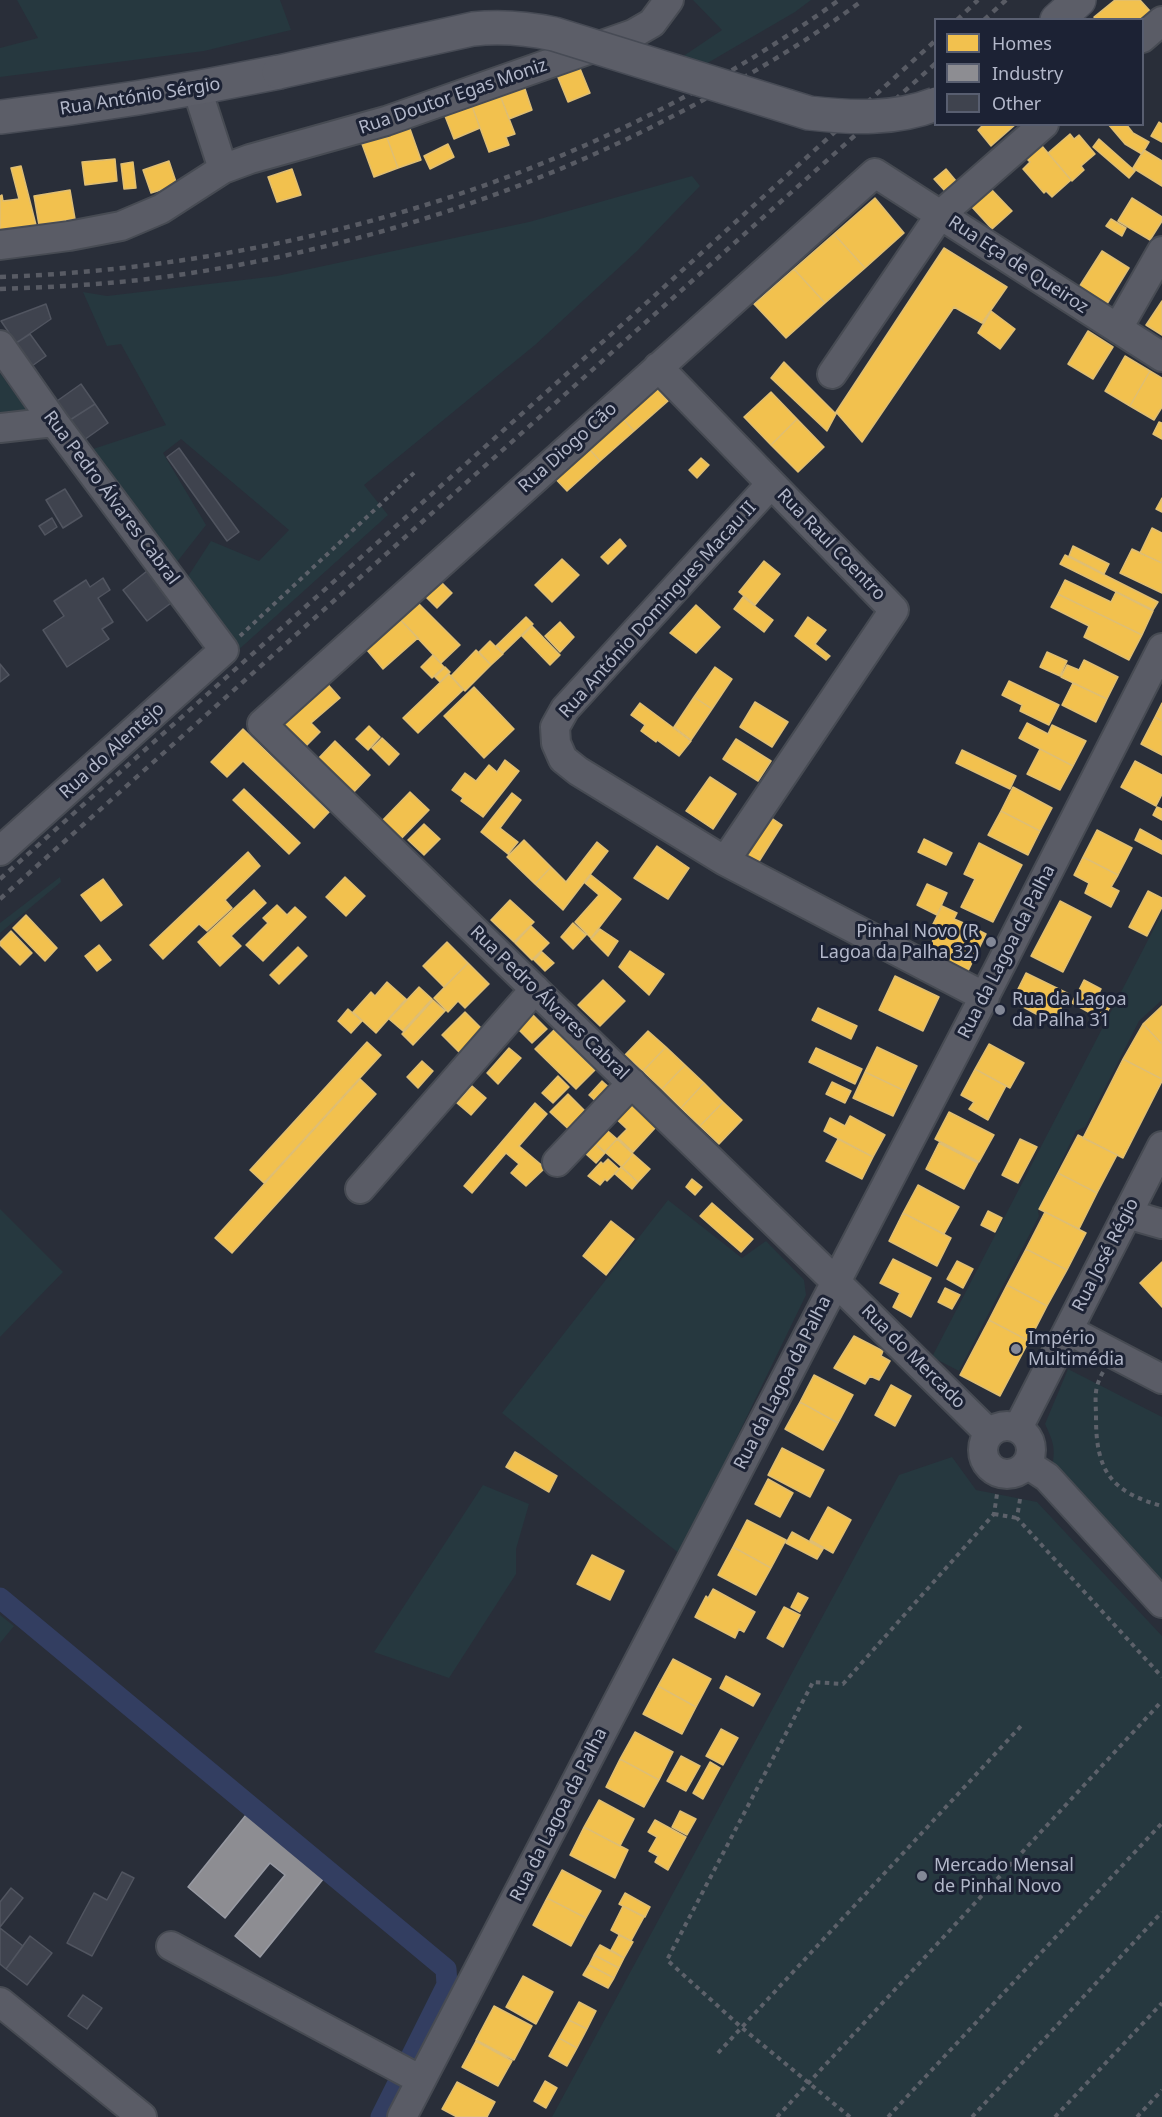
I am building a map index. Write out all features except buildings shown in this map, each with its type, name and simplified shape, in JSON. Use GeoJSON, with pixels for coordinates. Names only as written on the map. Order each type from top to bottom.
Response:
{"type":"FeatureCollection","features":[{"type":"Feature","properties":{"kind":"main road"},"geometry":{"type":"LineString","coordinates":[[1059,18],[1079,0]]}},
{"type":"Feature","properties":{"kind":"main road","name":"Rua António Sérgio"},"geometry":{"type":"LineString","coordinates":[[0,117],[197,89],[473,29],[502,26],[554,34],[809,113],[840,117],[900,114],[934,105]]}},
{"type":"Feature","properties":{"kind":"street","name":"Rua Doutor Egas Moniz"},"geometry":{"type":"LineString","coordinates":[[0,245],[69,236],[121,226],[161,209],[223,169],[250,159],[386,121],[633,34],[652,24],[669,0]]}},
{"type":"Feature","properties":{"kind":"street"},"geometry":{"type":"LineString","coordinates":[[1144,37],[1162,21]]}},
{"type":"Feature","properties":{"kind":"street"},"geometry":{"type":"LineString","coordinates":[[197,89],[223,169]]}},
{"type":"Feature","properties":{"kind":"street"},"geometry":{"type":"LineString","coordinates":[[832,374],[940,215],[1042,126]]}},
{"type":"Feature","properties":{"kind":"street","name":"Rua Eça de Queiroz"},"geometry":{"type":"LineString","coordinates":[[875,173],[1162,357]]}},
{"type":"Feature","properties":{"kind":"street","name":"Rua Diogo Cão"},"geometry":{"type":"LineString","coordinates":[[262,724],[875,173]]}},
{"type":"Feature","properties":{"kind":"street"},"geometry":{"type":"LineString","coordinates":[[1118,328],[1162,251]]}},
{"type":"Feature","properties":{"kind":"street","name":"Rua Pedro Álvares Cabral"},"geometry":{"type":"LineString","coordinates":[[0,345],[54,422],[224,650]]}},
{"type":"Feature","properties":{"kind":"street","name":"Rua Raul Coentro"},"geometry":{"type":"LineString","coordinates":[[658,367],[894,610],[725,861]]}},
{"type":"Feature","properties":{"kind":"street"},"geometry":{"type":"LineString","coordinates":[[0,428],[54,422]]}},
{"type":"Feature","properties":{"kind":"street","name":"Rua António Domingues Macau II"},"geometry":{"type":"LineString","coordinates":[[771,484],[565,709],[555,727],[556,743],[563,759],[578,771],[725,861],[984,997]]}},
{"type":"Feature","properties":{"kind":"street","name":"Rua da Lagoa da Palha"},"geometry":{"type":"LineString","coordinates":[[402,2117],[984,997],[1162,648]]}},
{"type":"Feature","properties":{"kind":"street","name":"Rua do Alentejo"},"geometry":{"type":"LineString","coordinates":[[0,851],[224,650]]}},
{"type":"Feature","properties":{"kind":"street","name":"Rua Pedro Álvares Cabral"},"geometry":{"type":"LineString","coordinates":[[262,724],[836,1281]]}},
{"type":"Feature","properties":{"kind":"street"},"geometry":{"type":"LineString","coordinates":[[360,1189],[535,989]]}},
{"type":"Feature","properties":{"kind":"street"},"geometry":{"type":"LineString","coordinates":[[557,1162],[632,1083]]}},
{"type":"Feature","properties":{"kind":"street","name":"Rua José Régio"},"geometry":{"type":"LineString","coordinates":[[1018,1428],[1162,1146]]}},
{"type":"Feature","properties":{"kind":"street"},"geometry":{"type":"LineString","coordinates":[[1127,1214],[1162,1224]]}},
{"type":"Feature","properties":{"kind":"street","name":"Rua do Mercado"},"geometry":{"type":"LineString","coordinates":[[836,1281],[989,1433]]}},
{"type":"Feature","properties":{"kind":"street"},"geometry":{"type":"LineString","coordinates":[[1068,1330],[1162,1379]]}},
{"type":"Feature","properties":{"kind":"street"},"geometry":{"type":"LineString","coordinates":[[1003,1426],[1018,1428],[1025,1433],[1032,1448],[1027,1464],[1014,1473],[998,1473],[992,1469],[983,1455],[985,1440],[989,1433],[1003,1426]]}},
{"type":"Feature","properties":{"kind":"street"},"geometry":{"type":"LineString","coordinates":[[1027,1464],[1047,1477],[1162,1603]]}},
{"type":"Feature","properties":{"kind":"street"},"geometry":{"type":"LineString","coordinates":[[171,1946],[421,2080]]}},
{"type":"Feature","properties":{"kind":"street"},"geometry":{"type":"LineString","coordinates":[[0,2002],[142,2117]]}},
{"type":"Feature","properties":{"kind":"path"},"geometry":{"type":"LineString","coordinates":[[224,650],[415,472]]}},
{"type":"Feature","properties":{"kind":"path"},"geometry":{"type":"LineString","coordinates":[[1113,1353],[1096,1385],[1096,1442],[1107,1472],[1113,1481],[1139,1500],[1162,1506]]}},
{"type":"Feature","properties":{"kind":"path"},"geometry":{"type":"LineString","coordinates":[[850,2117],[741,2027],[667,1960],[813,1682],[843,1684],[994,1514],[997,1494]]}},
{"type":"Feature","properties":{"kind":"path"},"geometry":{"type":"LineString","coordinates":[[1017,1518],[1020,1499]]}},
{"type":"Feature","properties":{"kind":"path"},"geometry":{"type":"LineString","coordinates":[[994,1514],[1017,1518],[1162,1677]]}},
{"type":"Feature","properties":{"kind":"path"},"geometry":{"type":"LineString","coordinates":[[777,2117],[1162,1701]]}},
{"type":"Feature","properties":{"kind":"path"},"geometry":{"type":"LineString","coordinates":[[718,2053],[1021,1726]]}},
{"type":"Feature","properties":{"kind":"path"},"geometry":{"type":"LineString","coordinates":[[888,2117],[1162,1823]]}},
{"type":"Feature","properties":{"kind":"path"},"geometry":{"type":"LineString","coordinates":[[972,2117],[1162,1912]]}},
{"type":"Feature","properties":{"kind":"path"},"geometry":{"type":"LineString","coordinates":[[1055,2117],[1162,2003]]}},
{"type":"Feature","properties":{"kind":"path"},"geometry":{"type":"LineString","coordinates":[[1137,2117],[1162,2090]]}},
{"type":"Feature","properties":{"kind":"shaded area"},"geometry":{"type":"Polygon","coordinates":[[[17,0],[280,0],[291,30],[204,51],[0,77],[0,48],[38,38],[17,0]]]}},
{"type":"Feature","properties":{"kind":"shaded area"},"geometry":{"type":"Polygon","coordinates":[[[693,0],[811,0],[795,12],[704,65],[682,57],[722,30],[693,0]]]}},
{"type":"Feature","properties":{"kind":"shaded area"},"geometry":{"type":"Polygon","coordinates":[[[692,176],[700,186],[637,251],[535,345],[364,485],[388,515],[235,653],[185,581],[211,541],[259,561],[289,530],[181,439],[163,453],[206,525],[173,567],[87,451],[166,425],[121,344],[107,346],[83,292],[107,296],[277,276],[529,222],[692,176]]]}},
{"type":"Feature","properties":{"kind":"shaded area"},"geometry":{"type":"Polygon","coordinates":[[[0,373],[28,412],[0,424],[0,373]]]}},
{"type":"Feature","properties":{"kind":"shaded area"},"geometry":{"type":"Polygon","coordinates":[[[60,877],[61,882],[0,933],[0,923],[60,877]]]}},
{"type":"Feature","properties":{"kind":"shaded area"},"geometry":{"type":"Polygon","coordinates":[[[1162,913],[1162,1000],[1139,1021],[1085,1127],[1076,1131],[1038,1211],[1039,1216],[959,1371],[932,1357],[1162,913]]]}},
{"type":"Feature","properties":{"kind":"shaded area"},"geometry":{"type":"Polygon","coordinates":[[[668,1200],[742,1258],[766,1241],[804,1280],[806,1295],[680,1554],[502,1413],[668,1200]]]}},
{"type":"Feature","properties":{"kind":"shaded area"},"geometry":{"type":"Polygon","coordinates":[[[0,1209],[63,1272],[0,1337],[0,1209]]]}},
{"type":"Feature","properties":{"kind":"shaded area"},"geometry":{"type":"Polygon","coordinates":[[[1068,1369],[1162,1417],[1162,1587],[1052,1467],[1053,1445],[1045,1424],[1068,1369]]]}},
{"type":"Feature","properties":{"kind":"shaded area","name":"Mercado Mensal de Pinhal Novo"},"geometry":{"type":"Polygon","coordinates":[[[952,1457],[976,1490],[1037,1502],[1162,1636],[1162,2117],[552,2117],[899,1475],[952,1457]]]}},
{"type":"Feature","properties":{"kind":"shaded area"},"geometry":{"type":"Polygon","coordinates":[[[483,1485],[529,1504],[516,1549],[516,1574],[449,1678],[374,1652],[483,1485]]]}},
{"type":"Feature","properties":{"kind":"shaded area"},"geometry":{"type":"Polygon","coordinates":[[[0,1615],[14,1626],[0,1643],[0,1615]]]}},
{"type":"Feature","properties":{"kind":"waterway"},"geometry":{"type":"LineString","coordinates":[[0,1598],[446,1969],[447,1985],[381,2117]]}},
{"type":"Feature","properties":{"kind":"railway"},"geometry":{"type":"LineString","coordinates":[[0,277],[111,269],[222,254],[332,231],[440,200],[545,162],[648,116],[746,62],[839,0]]}},
{"type":"Feature","properties":{"kind":"railway"},"geometry":{"type":"LineString","coordinates":[[0,289],[128,281],[242,264],[382,231],[451,210],[518,186],[650,128],[771,61],[863,0]]}},
{"type":"Feature","properties":{"kind":"railway"},"geometry":{"type":"LineString","coordinates":[[959,18],[978,0]]}},
{"type":"Feature","properties":{"kind":"railway"},"geometry":{"type":"LineString","coordinates":[[986,18],[1006,0]]}},
{"type":"Feature","properties":{"kind":"railway"},"geometry":{"type":"LineString","coordinates":[[0,879],[653,297],[934,42]]}},
{"type":"Feature","properties":{"kind":"railway"},"geometry":{"type":"LineString","coordinates":[[0,899],[934,65]]}},
{"type":"Feature","properties":{"kind":"place","name":"Pinhal Novo (R Lagoa da Palha 32)"},"geometry":{"type":"Point","coordinates":[991,942]}},
{"type":"Feature","properties":{"kind":"place","name":"Rua da Lagoa da Palha 31"},"geometry":{"type":"Point","coordinates":[1000,1010]}},
{"type":"Feature","properties":{"kind":"place","name":"Império Multimédia"},"geometry":{"type":"Point","coordinates":[1016,1349]}},
{"type":"Feature","properties":{"kind":"place","name":"Mercado Mensal de Pinhal Novo"},"geometry":{"type":"Point","coordinates":[922,1876]}}]}
